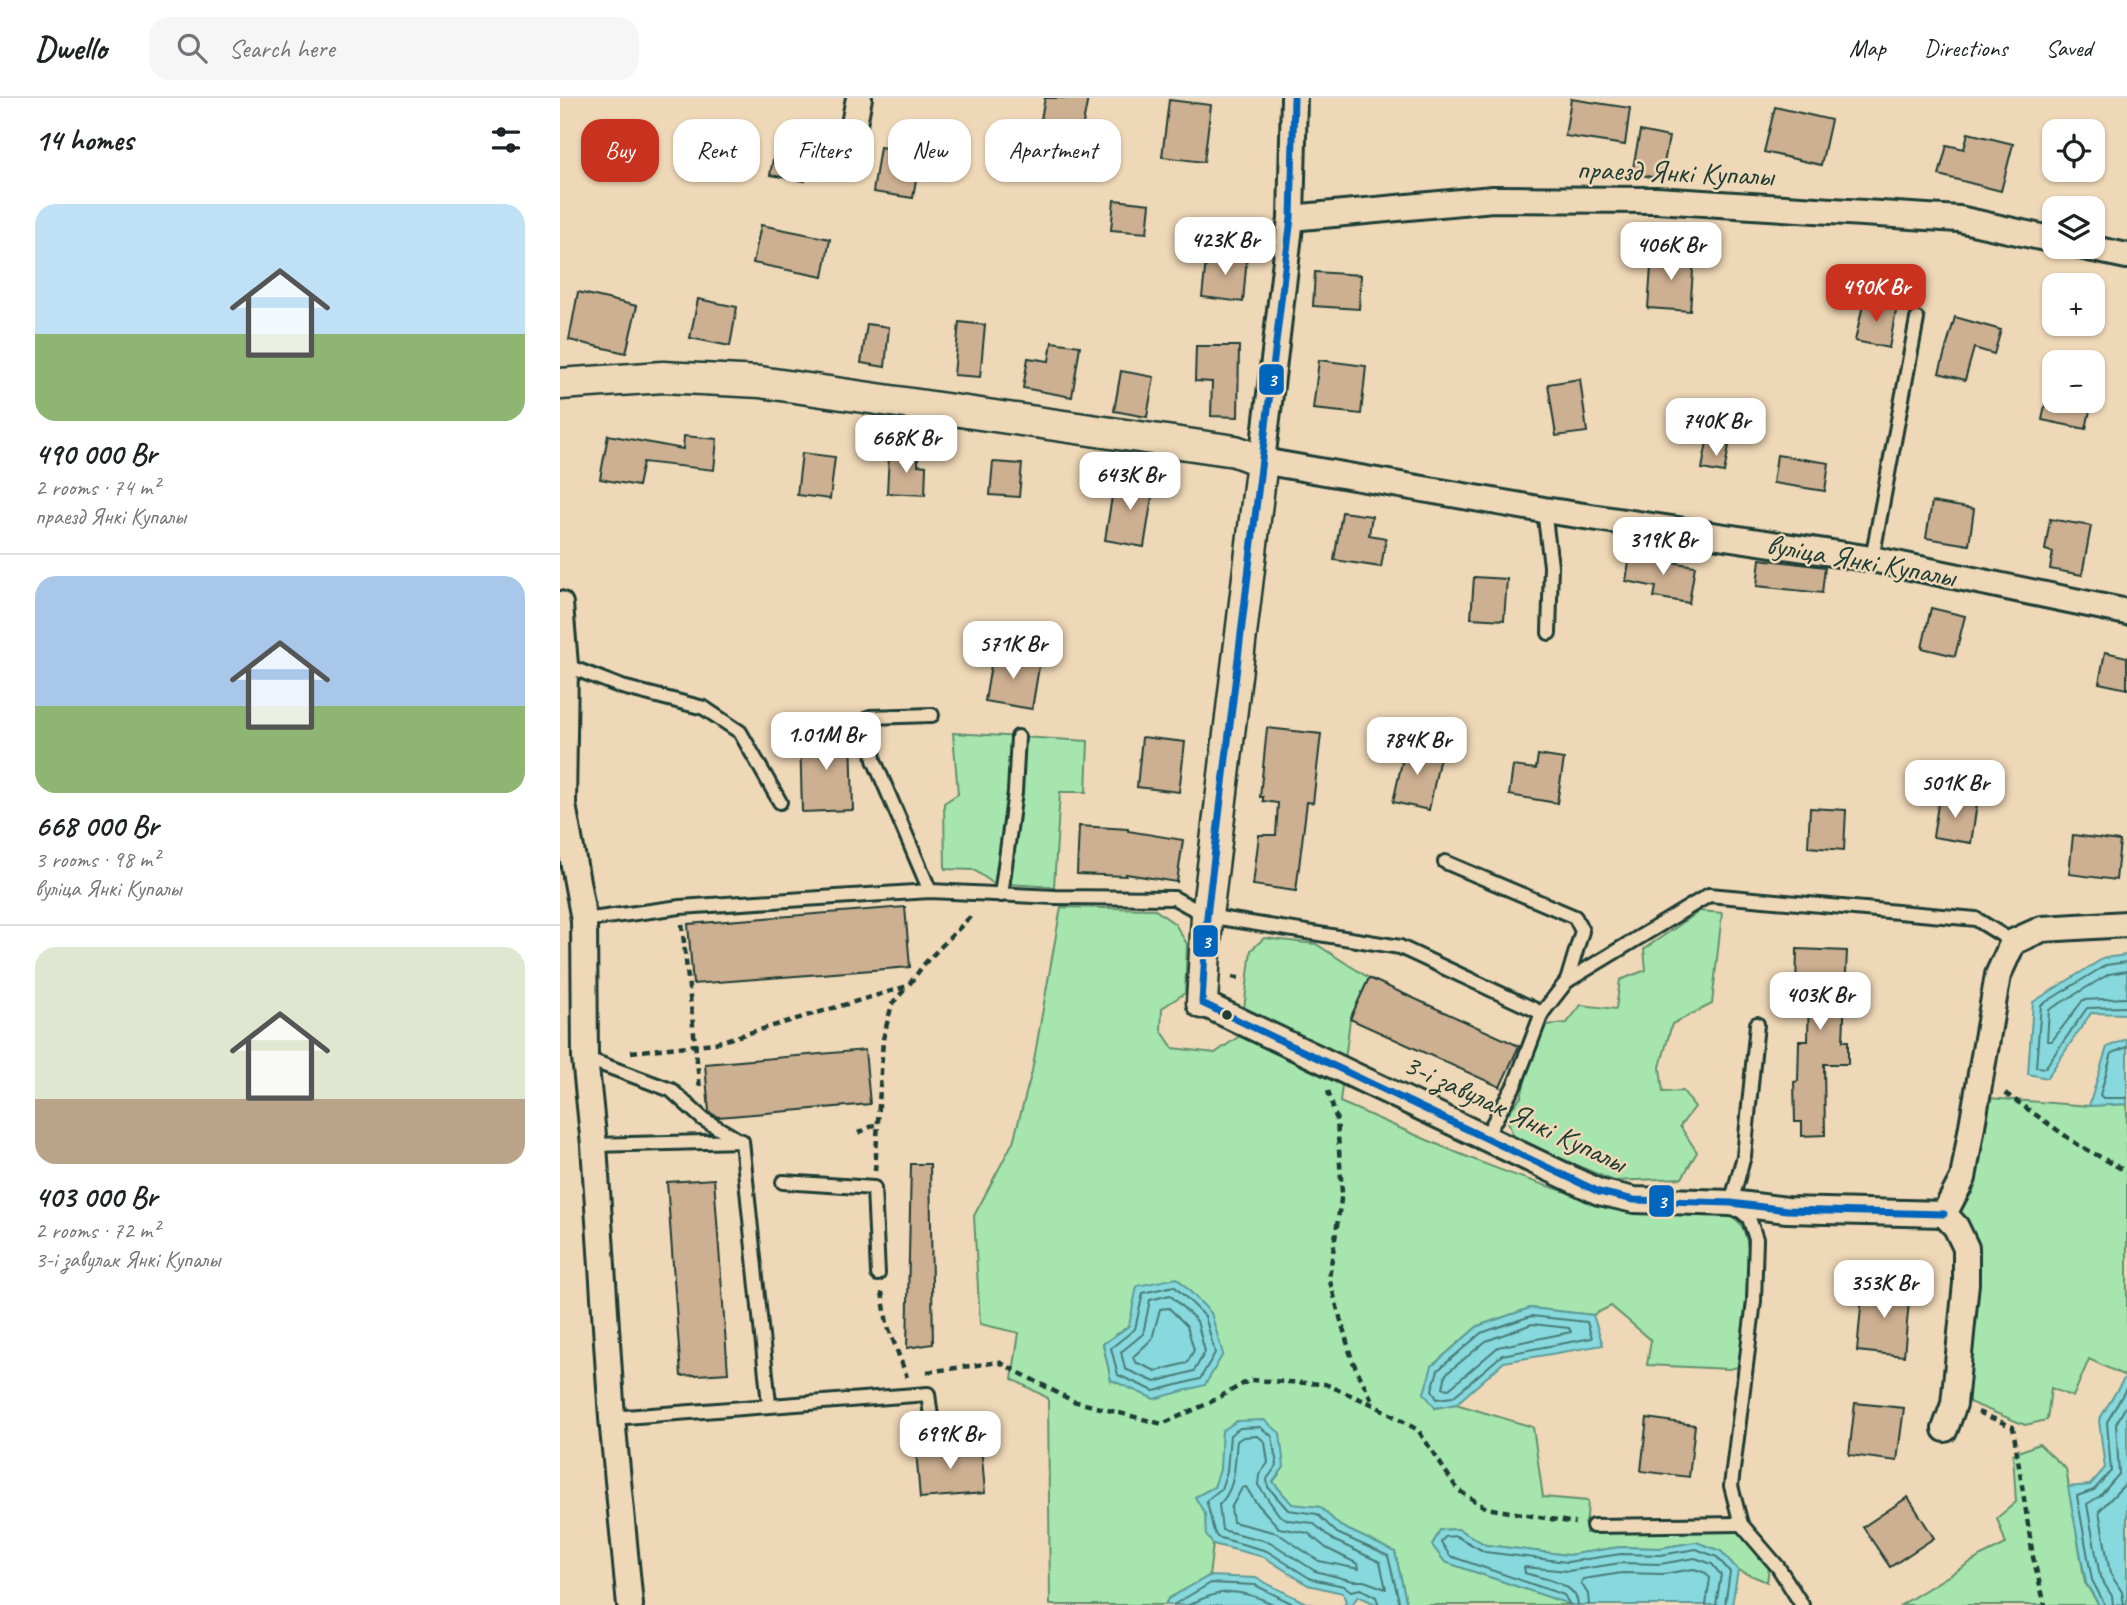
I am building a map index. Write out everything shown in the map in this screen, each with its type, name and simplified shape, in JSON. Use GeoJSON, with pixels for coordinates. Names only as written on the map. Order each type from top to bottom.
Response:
{"type":"FeatureCollection","features":[{"type":"Feature","properties":{"kind":"street"},"geometry":{"type":"LineString","coordinates":[[855,119],[859,98]]}},
{"type":"Feature","properties":{"kind":"street"},"geometry":{"type":"LineString","coordinates":[[1202,1003],[1207,916],[1291,218],[1294,98]]}},
{"type":"Feature","properties":{"kind":"street","name":"праезд Янкі Купалы"},"geometry":{"type":"LineString","coordinates":[[1291,218],[1493,199],[1656,200],[1959,219],[2042,237]]}},
{"type":"Feature","properties":{"kind":"street"},"geometry":{"type":"LineString","coordinates":[[2105,251],[2127,256]]}},
{"type":"Feature","properties":{"kind":"street","name":"вуліца Янкі Купалы"},"geometry":{"type":"LineString","coordinates":[[560,384],[663,376],[760,382],[1236,451],[1262,461],[1544,510],[1872,559],[2127,612]]}},
{"type":"Feature","properties":{"kind":"street"},"geometry":{"type":"LineString","coordinates":[[560,604],[565,665],[561,805],[584,920],[572,1032],[585,1058],[594,1145],[612,1418],[631,1605]]}},
{"type":"Feature","properties":{"kind":"street"},"geometry":{"type":"LineString","coordinates":[[1944,1429],[1954,1404],[1966,1283],[1966,1248],[1956,1227],[1944,1214],[1963,1178],[1998,975],[2013,942],[2042,929],[2127,924]]}},
{"type":"Feature","properties":{"kind":"street","name":"3-і завулак Янкі Купалы"},"geometry":{"type":"LineString","coordinates":[[1202,1003],[1600,1192],[1634,1200],[1731,1203],[1787,1210],[1944,1214]]}},
{"type":"Feature","properties":{"kind":"lane"},"geometry":{"type":"LineString","coordinates":[[1872,559],[1917,319]]}},
{"type":"Feature","properties":{"kind":"lane"},"geometry":{"type":"LineString","coordinates":[[1544,510],[1550,566],[1549,634]]}},
{"type":"Feature","properties":{"kind":"lane"},"geometry":{"type":"LineString","coordinates":[[565,665],[622,687],[704,708],[740,732],[780,802]]}},
{"type":"Feature","properties":{"kind":"lane"},"geometry":{"type":"LineString","coordinates":[[930,891],[874,760],[870,717],[932,715]]}},
{"type":"Feature","properties":{"kind":"lane"},"geometry":{"type":"LineString","coordinates":[[997,894],[1015,792],[1018,737]]}},
{"type":"Feature","properties":{"kind":"lane"},"geometry":{"type":"LineString","coordinates":[[1445,862],[1575,917],[1582,931],[1567,981]]}},
{"type":"Feature","properties":{"kind":"lane"},"geometry":{"type":"LineString","coordinates":[[584,920],[681,908],[930,891],[1174,898],[1207,916],[1400,947],[1542,1013]]}},
{"type":"Feature","properties":{"kind":"lane"},"geometry":{"type":"LineString","coordinates":[[1486,1136],[1515,1084],[1542,1013],[1567,981],[1709,895],[1976,919],[2013,942]]}},
{"type":"Feature","properties":{"kind":"lane"},"geometry":{"type":"LineString","coordinates":[[1757,1024],[1744,1156],[1731,1203],[1749,1218],[1756,1239],[1754,1301],[1731,1486],[1741,1524],[1778,1567],[1802,1605]]}},
{"type":"Feature","properties":{"kind":"lane"},"geometry":{"type":"LineString","coordinates":[[585,1058],[671,1090],[703,1119],[742,1142]]}},
{"type":"Feature","properties":{"kind":"lane"},"geometry":{"type":"LineString","coordinates":[[594,1145],[742,1142]]}},
{"type":"Feature","properties":{"kind":"lane"},"geometry":{"type":"LineString","coordinates":[[742,1142],[769,1405]]}},
{"type":"Feature","properties":{"kind":"lane"},"geometry":{"type":"LineString","coordinates":[[783,1182],[874,1188],[878,1273]]}},
{"type":"Feature","properties":{"kind":"lane"},"geometry":{"type":"LineString","coordinates":[[612,1418],[928,1394],[934,1439]]}},
{"type":"Feature","properties":{"kind":"lane"},"geometry":{"type":"LineString","coordinates":[[1594,1526],[1741,1524]]}},
{"type":"Feature","properties":{"kind":"path"},"geometry":{"type":"LineString","coordinates":[[874,1188],[883,1039],[892,1004],[925,963],[997,894]]}},
{"type":"Feature","properties":{"kind":"path"},"geometry":{"type":"LineString","coordinates":[[681,908],[703,1119]]}},
{"type":"Feature","properties":{"kind":"path"},"geometry":{"type":"LineString","coordinates":[[585,1058],[715,1043],[908,986]]}},
{"type":"Feature","properties":{"kind":"path"},"geometry":{"type":"LineString","coordinates":[[1316,1055],[1337,1121],[1342,1193],[1329,1278],[1352,1360],[1374,1405]]}},
{"type":"Feature","properties":{"kind":"path"},"geometry":{"type":"LineString","coordinates":[[1981,1076],[2077,1144],[2127,1172]]}},
{"type":"Feature","properties":{"kind":"path"},"geometry":{"type":"LineString","coordinates":[[858,1133],[880,1122]]}},
{"type":"Feature","properties":{"kind":"path"},"geometry":{"type":"LineString","coordinates":[[878,1273],[887,1324],[907,1375],[910,1395]]}},
{"type":"Feature","properties":{"kind":"path"},"geometry":{"type":"LineString","coordinates":[[920,1373],[999,1362],[1073,1401],[1162,1424],[1209,1403],[1250,1380],[1325,1384],[1374,1405],[1418,1430],[1458,1490],[1486,1508],[1594,1526]]}},
{"type":"Feature","properties":{"kind":"path"},"geometry":{"type":"LineString","coordinates":[[897,1380],[907,1375]]}},
{"type":"Feature","properties":{"kind":"path"},"geometry":{"type":"LineString","coordinates":[[1954,1404],[2013,1427],[2033,1557],[2045,1605]]}},
{"type":"Feature","properties":{"kind":"green space"},"geometry":{"type":"Polygon","coordinates":[[[953,733],[1088,741],[1086,792],[1060,792],[1054,887],[993,883],[974,870],[945,869],[944,803],[958,794],[953,733]]]}},
{"type":"Feature","properties":{"kind":"green space"},"geometry":{"type":"Polygon","coordinates":[[[1061,907],[1154,909],[1175,924],[1187,944],[1185,993],[1162,1008],[1161,1030],[1173,1048],[1215,1053],[1241,1035],[1251,950],[1264,938],[1316,944],[1369,978],[1350,1019],[1340,1102],[1458,1153],[1547,1186],[1626,1207],[1714,1211],[1735,1219],[1741,1225],[1746,1238],[1749,1273],[1738,1367],[1729,1369],[1647,1365],[1651,1340],[1611,1306],[1593,1315],[1530,1308],[1478,1326],[1432,1366],[1435,1408],[1456,1404],[1533,1427],[1543,1497],[1588,1501],[1586,1533],[1730,1528],[1743,1535],[1769,1567],[1767,1582],[1738,1570],[1721,1551],[1696,1542],[1660,1548],[1620,1547],[1568,1555],[1486,1545],[1458,1529],[1441,1530],[1432,1545],[1445,1562],[1572,1605],[1407,1605],[1395,1552],[1340,1526],[1320,1507],[1292,1505],[1273,1482],[1284,1467],[1222,1431],[1220,1470],[1206,1517],[1208,1535],[1213,1544],[1209,1576],[1168,1599],[1165,1605],[1050,1605],[1048,1398],[1012,1379],[1019,1333],[980,1324],[974,1216],[1013,1142],[1032,1071],[1061,907]],[[1129,1326],[1103,1344],[1111,1380],[1129,1326]]]}},
{"type":"Feature","properties":{"kind":"green space"},"geometry":{"type":"Polygon","coordinates":[[[1700,911],[1722,913],[1712,1004],[1672,1024],[1660,1067],[1663,1092],[1683,1091],[1695,1107],[1680,1126],[1697,1152],[1682,1178],[1614,1181],[1514,1139],[1506,1115],[1521,1097],[1533,1048],[1546,1025],[1567,1023],[1581,1005],[1616,1009],[1620,980],[1646,970],[1644,949],[1700,911]]]}},
{"type":"Feature","properties":{"kind":"green space"},"geometry":{"type":"Polygon","coordinates":[[[1988,1098],[2089,1106],[2127,1104],[2127,1377],[2089,1359],[2073,1397],[2051,1388],[2047,1420],[2025,1425],[1969,1402],[1963,1389],[1976,1245],[1958,1210],[1973,1192],[1988,1098]]]}},
{"type":"Feature","properties":{"kind":"green space"},"geometry":{"type":"Polygon","coordinates":[[[2039,1444],[2066,1469],[2085,1583],[2099,1605],[1901,1605],[1981,1556],[2006,1544],[1997,1518],[2016,1502],[2013,1454],[2039,1444]]]}},
{"type":"Feature","properties":{"kind":"water"},"geometry":{"type":"Polygon","coordinates":[[[2127,955],[2127,1014],[2091,1013],[2047,1078],[2028,1074],[2033,1002],[2104,958],[2127,955]]]}},
{"type":"Feature","properties":{"kind":"water"},"geometry":{"type":"Polygon","coordinates":[[[2127,1039],[2127,1104],[2089,1106],[2107,1047],[2127,1039]]]}},
{"type":"Feature","properties":{"kind":"water"},"geometry":{"type":"Polygon","coordinates":[[[1177,1278],[1211,1313],[1223,1354],[1205,1385],[1154,1399],[1111,1380],[1103,1344],[1129,1326],[1137,1286],[1177,1278]]]}},
{"type":"Feature","properties":{"kind":"water"},"geometry":{"type":"Polygon","coordinates":[[[1530,1308],[1593,1315],[1603,1345],[1504,1362],[1456,1404],[1435,1408],[1424,1393],[1432,1366],[1478,1326],[1530,1308]]]}},
{"type":"Feature","properties":{"kind":"water"},"geometry":{"type":"Polygon","coordinates":[[[2125,1377],[2127,1605],[2099,1605],[2086,1583],[2068,1487],[2090,1485],[2105,1468],[2099,1420],[2125,1377]]]}},
{"type":"Feature","properties":{"kind":"water"},"geometry":{"type":"Polygon","coordinates":[[[1264,1420],[1280,1433],[1284,1467],[1273,1482],[1292,1504],[1320,1507],[1340,1526],[1395,1552],[1407,1605],[1378,1605],[1358,1596],[1352,1605],[1344,1605],[1346,1602],[1343,1593],[1308,1585],[1264,1557],[1213,1544],[1206,1535],[1205,1514],[1195,1497],[1214,1487],[1220,1470],[1222,1431],[1237,1421],[1264,1420]]]}},
{"type":"Feature","properties":{"kind":"water"},"geometry":{"type":"Polygon","coordinates":[[[1458,1529],[1486,1545],[1568,1555],[1620,1547],[1660,1548],[1696,1542],[1721,1551],[1738,1570],[1732,1605],[1572,1605],[1445,1562],[1432,1545],[1440,1530],[1458,1529]]]}},
{"type":"Feature","properties":{"kind":"water"},"geometry":{"type":"Polygon","coordinates":[[[1209,1576],[1256,1578],[1306,1603],[1317,1605],[1165,1605],[1168,1599],[1209,1576]]]}},
{"type":"Feature","properties":{"kind":"building"},"geometry":{"type":"Polygon","coordinates":[[[1045,98],[1088,98],[1084,119],[1041,119],[1045,98]]]}},
{"type":"Feature","properties":{"kind":"building"},"geometry":{"type":"Polygon","coordinates":[[[1571,99],[1630,108],[1625,145],[1565,136],[1571,99]]]}},
{"type":"Feature","properties":{"kind":"building"},"geometry":{"type":"Polygon","coordinates":[[[1169,100],[1211,105],[1204,162],[1162,157],[1169,100]]]}},
{"type":"Feature","properties":{"kind":"building"},"geometry":{"type":"Polygon","coordinates":[[[1775,107],[1831,120],[1821,165],[1764,152],[1775,107]]]}},
{"type":"Feature","properties":{"kind":"building"},"geometry":{"type":"Polygon","coordinates":[[[1640,131],[1669,137],[1661,179],[1632,173],[1640,131]]]}},
{"type":"Feature","properties":{"kind":"building"},"geometry":{"type":"Polygon","coordinates":[[[1968,133],[2013,144],[2001,191],[1939,175],[1947,145],[1964,149],[1968,133]]]}},
{"type":"Feature","properties":{"kind":"building"},"geometry":{"type":"Polygon","coordinates":[[[880,147],[888,148],[888,182],[916,182],[913,198],[873,192],[880,147]]]}},
{"type":"Feature","properties":{"kind":"building"},"geometry":{"type":"Polygon","coordinates":[[[774,154],[774,176],[770,175],[774,154]]]}},
{"type":"Feature","properties":{"kind":"building"},"geometry":{"type":"Polygon","coordinates":[[[1114,200],[1150,204],[1147,233],[1111,230],[1114,200]]]}},
{"type":"Feature","properties":{"kind":"building"},"geometry":{"type":"Polygon","coordinates":[[[761,225],[830,239],[823,277],[753,263],[761,225]]]}},
{"type":"Feature","properties":{"kind":"building"},"geometry":{"type":"Polygon","coordinates":[[[1207,252],[1247,256],[1243,302],[1202,297],[1207,252]]]}},
{"type":"Feature","properties":{"kind":"building"},"geometry":{"type":"Polygon","coordinates":[[[1652,254],[1694,257],[1690,311],[1648,308],[1652,254]]]}},
{"type":"Feature","properties":{"kind":"building"},"geometry":{"type":"Polygon","coordinates":[[[1315,272],[1361,275],[1359,309],[1313,306],[1315,272]]]}},
{"type":"Feature","properties":{"kind":"building"},"geometry":{"type":"Polygon","coordinates":[[[578,292],[637,306],[626,353],[569,340],[578,292]]]}},
{"type":"Feature","properties":{"kind":"building"},"geometry":{"type":"Polygon","coordinates":[[[698,299],[737,307],[730,346],[690,338],[698,299]]]}},
{"type":"Feature","properties":{"kind":"building"},"geometry":{"type":"Polygon","coordinates":[[[1864,300],[1897,306],[1889,348],[1855,341],[1864,300]]]}},
{"type":"Feature","properties":{"kind":"building"},"geometry":{"type":"Polygon","coordinates":[[[1955,317],[2001,330],[1994,354],[1974,348],[1965,380],[1939,373],[1955,317]]]}},
{"type":"Feature","properties":{"kind":"building"},"geometry":{"type":"Polygon","coordinates":[[[959,322],[985,325],[980,377],[954,375],[959,322]]]}},
{"type":"Feature","properties":{"kind":"building"},"geometry":{"type":"Polygon","coordinates":[[[867,324],[889,327],[885,367],[861,363],[867,324]]]}},
{"type":"Feature","properties":{"kind":"building"},"geometry":{"type":"Polygon","coordinates":[[[1052,342],[1080,346],[1072,397],[1023,388],[1028,358],[1049,361],[1052,342]]]}},
{"type":"Feature","properties":{"kind":"building"},"geometry":{"type":"Polygon","coordinates":[[[1196,346],[1239,346],[1238,417],[1211,416],[1212,382],[1195,381],[1196,346]]]}},
{"type":"Feature","properties":{"kind":"building"},"geometry":{"type":"Polygon","coordinates":[[[1319,360],[1366,366],[1361,414],[1313,409],[1319,360]]]}},
{"type":"Feature","properties":{"kind":"building"},"geometry":{"type":"Polygon","coordinates":[[[1121,371],[1154,377],[1147,417],[1114,411],[1121,371]]]}},
{"type":"Feature","properties":{"kind":"building"},"geometry":{"type":"Polygon","coordinates":[[[1580,379],[1587,432],[1556,436],[1548,384],[1580,379]]]}},
{"type":"Feature","properties":{"kind":"building"},"geometry":{"type":"Polygon","coordinates":[[[2043,413],[2089,413],[2086,429],[2042,420],[2043,413]]]}},
{"type":"Feature","properties":{"kind":"building"},"geometry":{"type":"Polygon","coordinates":[[[608,435],[683,449],[684,436],[717,439],[714,470],[643,462],[638,486],[600,479],[608,435]]]}},
{"type":"Feature","properties":{"kind":"building"},"geometry":{"type":"Polygon","coordinates":[[[1707,442],[1729,446],[1724,473],[1702,469],[1707,442]]]}},
{"type":"Feature","properties":{"kind":"building"},"geometry":{"type":"Polygon","coordinates":[[[802,453],[835,457],[830,499],[797,495],[802,453]]]}},
{"type":"Feature","properties":{"kind":"building"},"geometry":{"type":"Polygon","coordinates":[[[889,454],[918,456],[918,465],[926,466],[925,495],[887,493],[889,454]]]}},
{"type":"Feature","properties":{"kind":"building"},"geometry":{"type":"Polygon","coordinates":[[[1777,455],[1829,463],[1825,491],[1773,483],[1777,455]]]}},
{"type":"Feature","properties":{"kind":"building"},"geometry":{"type":"Polygon","coordinates":[[[993,462],[1022,464],[1019,497],[990,495],[993,462]]]}},
{"type":"Feature","properties":{"kind":"building"},"geometry":{"type":"Polygon","coordinates":[[[1115,478],[1154,484],[1144,547],[1105,540],[1115,478]]]}},
{"type":"Feature","properties":{"kind":"building"},"geometry":{"type":"Polygon","coordinates":[[[1932,502],[1974,509],[1969,545],[1926,538],[1932,502]]]}},
{"type":"Feature","properties":{"kind":"building"},"geometry":{"type":"Polygon","coordinates":[[[1342,512],[1372,516],[1369,535],[1386,538],[1381,567],[1334,560],[1342,512]]]}},
{"type":"Feature","properties":{"kind":"building"},"geometry":{"type":"Polygon","coordinates":[[[2050,519],[2091,526],[2082,575],[2050,569],[2053,552],[2045,550],[2050,519]]]}},
{"type":"Feature","properties":{"kind":"building"},"geometry":{"type":"Polygon","coordinates":[[[1630,555],[1695,566],[1689,603],[1654,597],[1656,587],[1626,581],[1630,555]]]}},
{"type":"Feature","properties":{"kind":"building"},"geometry":{"type":"Polygon","coordinates":[[[1760,559],[1825,567],[1822,593],[1757,586],[1760,559]]]}},
{"type":"Feature","properties":{"kind":"building"},"geometry":{"type":"Polygon","coordinates":[[[1474,577],[1507,579],[1504,620],[1471,618],[1474,577]]]}},
{"type":"Feature","properties":{"kind":"building"},"geometry":{"type":"Polygon","coordinates":[[[1931,608],[1965,616],[1955,656],[1922,648],[1931,608]]]}},
{"type":"Feature","properties":{"kind":"building"},"geometry":{"type":"Polygon","coordinates":[[[2105,652],[2127,657],[2127,689],[2099,683],[2105,652]]]}},
{"type":"Feature","properties":{"kind":"building"},"geometry":{"type":"Polygon","coordinates":[[[993,653],[1040,661],[1032,709],[985,701],[993,653]]]}},
{"type":"Feature","properties":{"kind":"building"},"geometry":{"type":"Polygon","coordinates":[[[1267,728],[1321,734],[1313,803],[1307,802],[1296,891],[1253,885],[1259,835],[1276,835],[1278,803],[1263,801],[1263,797],[1260,797],[1267,728]]]}},
{"type":"Feature","properties":{"kind":"building"},"geometry":{"type":"Polygon","coordinates":[[[851,733],[853,810],[802,812],[800,735],[851,733]]]}},
{"type":"Feature","properties":{"kind":"building"},"geometry":{"type":"Polygon","coordinates":[[[1142,737],[1185,742],[1179,792],[1137,787],[1142,737]]]}},
{"type":"Feature","properties":{"kind":"building"},"geometry":{"type":"Polygon","coordinates":[[[1406,744],[1441,752],[1429,810],[1393,802],[1406,744]]]}},
{"type":"Feature","properties":{"kind":"building"},"geometry":{"type":"Polygon","coordinates":[[[1538,755],[1564,759],[1557,803],[1509,795],[1513,766],[1536,769],[1538,755]]]}},
{"type":"Feature","properties":{"kind":"building"},"geometry":{"type":"Polygon","coordinates":[[[1939,798],[1977,804],[1971,843],[1933,837],[1939,798]]]}},
{"type":"Feature","properties":{"kind":"building"},"geometry":{"type":"Polygon","coordinates":[[[1810,808],[1846,810],[1844,850],[1808,847],[1810,808]]]}},
{"type":"Feature","properties":{"kind":"building"},"geometry":{"type":"Polygon","coordinates":[[[1079,826],[1128,829],[1183,840],[1177,882],[1126,874],[1077,874],[1079,826]]]}},
{"type":"Feature","properties":{"kind":"building"},"geometry":{"type":"Polygon","coordinates":[[[2073,835],[2120,841],[2116,880],[2069,874],[2073,835]]]}},
{"type":"Feature","properties":{"kind":"building"},"geometry":{"type":"Polygon","coordinates":[[[905,907],[910,967],[693,984],[688,924],[905,907]]]}},
{"type":"Feature","properties":{"kind":"building"},"geometry":{"type":"Polygon","coordinates":[[[1797,949],[1847,951],[1843,1041],[1848,1041],[1848,1064],[1824,1064],[1825,1135],[1802,1136],[1802,1122],[1795,1122],[1794,1082],[1798,1081],[1799,1041],[1808,1041],[1809,991],[1796,990],[1797,949]]]}},
{"type":"Feature","properties":{"kind":"building"},"geometry":{"type":"Polygon","coordinates":[[[1369,978],[1519,1046],[1500,1087],[1350,1019],[1369,978]]]}},
{"type":"Feature","properties":{"kind":"building"},"geometry":{"type":"Polygon","coordinates":[[[865,1050],[870,1104],[718,1117],[709,1112],[705,1064],[865,1050]]]}},
{"type":"Feature","properties":{"kind":"building"},"geometry":{"type":"Polygon","coordinates":[[[911,1164],[930,1164],[933,1344],[907,1348],[911,1164]]]}},
{"type":"Feature","properties":{"kind":"building"},"geometry":{"type":"Polygon","coordinates":[[[714,1179],[728,1373],[681,1376],[667,1182],[714,1179]]]}},
{"type":"Feature","properties":{"kind":"building"},"geometry":{"type":"Polygon","coordinates":[[[1863,1285],[1910,1290],[1904,1356],[1857,1351],[1863,1285]]]}},
{"type":"Feature","properties":{"kind":"building"},"geometry":{"type":"Polygon","coordinates":[[[1855,1403],[1904,1408],[1897,1461],[1849,1455],[1855,1403]]]}},
{"type":"Feature","properties":{"kind":"building"},"geometry":{"type":"Polygon","coordinates":[[[1647,1418],[1695,1425],[1689,1477],[1641,1471],[1647,1418]]]}},
{"type":"Feature","properties":{"kind":"building"},"geometry":{"type":"Polygon","coordinates":[[[981,1445],[985,1493],[920,1498],[916,1450],[981,1445]]]}},
{"type":"Feature","properties":{"kind":"building"},"geometry":{"type":"Polygon","coordinates":[[[1908,1497],[1934,1538],[1890,1567],[1863,1527],[1908,1497]]]}},
{"type":"Feature","properties":{"kind":"transit line","name":"3"},"geometry":{"type":"LineString","coordinates":[[1294,98],[1291,218],[1207,916],[1202,1003],[1599,1192],[1634,1200],[1731,1203],[1787,1210],[1944,1214]]}}]}
